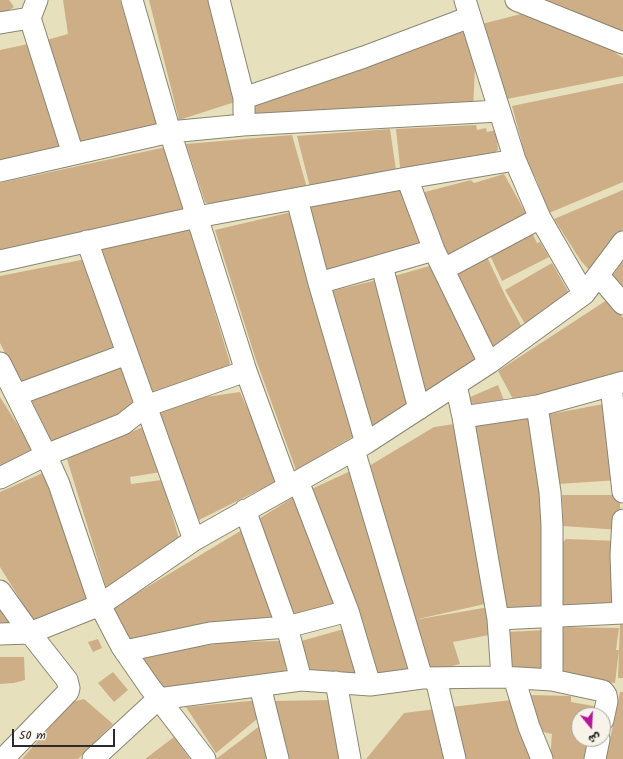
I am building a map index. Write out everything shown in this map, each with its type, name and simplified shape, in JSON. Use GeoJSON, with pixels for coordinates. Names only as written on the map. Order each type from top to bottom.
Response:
{"type":"FeatureCollection","features":[{"type":"Feature","properties":{"kind":"street"},"geometry":{"type":"LineString","coordinates":[[132,0],[170,132],[246,371],[348,611],[370,685]]}},
{"type":"Feature","properties":{"kind":"street"},"geometry":{"type":"LineString","coordinates":[[219,0],[244,98],[244,125]]}},
{"type":"Feature","properties":{"kind":"street"},"geometry":{"type":"LineString","coordinates":[[516,0],[623,43]]}},
{"type":"Feature","properties":{"kind":"street"},"geometry":{"type":"LineString","coordinates":[[244,98],[364,57],[467,8],[515,160],[540,218],[584,294]]}},
{"type":"Feature","properties":{"kind":"street"},"geometry":{"type":"LineString","coordinates":[[0,23],[33,9],[73,154]]}},
{"type":"Feature","properties":{"kind":"street"},"geometry":{"type":"LineString","coordinates":[[0,171],[170,132],[244,125],[499,112]]}},
{"type":"Feature","properties":{"kind":"street"},"geometry":{"type":"LineString","coordinates":[[0,261],[197,217],[407,178],[515,160]]}},
{"type":"Feature","properties":{"kind":"street"},"geometry":{"type":"LineString","coordinates":[[407,178],[434,250],[489,363]]}},
{"type":"Feature","properties":{"kind":"street"},"geometry":{"type":"LineString","coordinates":[[297,199],[360,446],[429,678],[455,759]]}},
{"type":"Feature","properties":{"kind":"street"},"geometry":{"type":"LineString","coordinates":[[444,269],[540,218]]}},
{"type":"Feature","properties":{"kind":"street"},"geometry":{"type":"LineString","coordinates":[[87,241],[194,540]]}},
{"type":"Feature","properties":{"kind":"street"},"geometry":{"type":"LineString","coordinates":[[0,634],[30,633],[100,605],[194,540],[360,446],[419,409],[489,363],[584,294],[600,276],[623,242]]}},
{"type":"Feature","properties":{"kind":"street"},"geometry":{"type":"LineString","coordinates":[[319,283],[434,250]]}},
{"type":"Feature","properties":{"kind":"street"},"geometry":{"type":"LineString","coordinates":[[382,266],[419,409]]}},
{"type":"Feature","properties":{"kind":"street"},"geometry":{"type":"LineString","coordinates":[[600,276],[623,304]]}},
{"type":"Feature","properties":{"kind":"street"},"geometry":{"type":"LineString","coordinates":[[16,395],[127,354]]}},
{"type":"Feature","properties":{"kind":"street"},"geometry":{"type":"LineString","coordinates":[[0,363],[59,484],[100,605],[125,652],[158,699],[205,759]]}},
{"type":"Feature","properties":{"kind":"street"},"geometry":{"type":"LineString","coordinates":[[0,478],[46,455],[123,424],[146,406],[246,371]]}},
{"type":"Feature","properties":{"kind":"street"},"geometry":{"type":"LineString","coordinates":[[463,417],[537,406],[617,384],[623,492]]}},
{"type":"Feature","properties":{"kind":"street"},"geometry":{"type":"LineString","coordinates":[[456,385],[463,417],[508,677],[542,759]]}},
{"type":"Feature","properties":{"kind":"street"},"geometry":{"type":"LineString","coordinates":[[537,406],[550,492],[553,616],[552,680]]}},
{"type":"Feature","properties":{"kind":"street"},"geometry":{"type":"LineString","coordinates":[[245,510],[287,627],[301,680]]}},
{"type":"Feature","properties":{"kind":"street"},"geometry":{"type":"LineString","coordinates":[[498,619],[623,613],[621,555],[623,520]]}},
{"type":"Feature","properties":{"kind":"street"},"geometry":{"type":"LineString","coordinates":[[0,591],[30,633],[67,680],[69,690],[3,759]]}},
{"type":"Feature","properties":{"kind":"street"},"geometry":{"type":"LineString","coordinates":[[125,652],[210,633],[287,627],[348,611]]}},
{"type":"Feature","properties":{"kind":"street"},"geometry":{"type":"LineString","coordinates":[[94,759],[158,699],[301,680],[370,685],[429,678],[508,677],[552,680],[603,691],[606,695],[606,707]]}},
{"type":"Feature","properties":{"kind":"street"},"geometry":{"type":"LineString","coordinates":[[336,682],[350,759]]}},
{"type":"Feature","properties":{"kind":"street"},"geometry":{"type":"LineString","coordinates":[[260,686],[278,759]]}},
{"type":"Feature","properties":{"kind":"street"},"geometry":{"type":"LineString","coordinates":[[595,759],[597,747]]}},
{"type":"Feature","properties":{"kind":"building"},"geometry":{"type":"Polygon","coordinates":[[[0,0],[9,0],[14,7],[0,16],[0,0]]]}},
{"type":"Feature","properties":{"kind":"building"},"geometry":{"type":"Polygon","coordinates":[[[63,0],[120,0],[160,132],[77,150],[43,41],[68,34],[63,0]]]}},
{"type":"Feature","properties":{"kind":"building"},"geometry":{"type":"Polygon","coordinates":[[[149,0],[214,0],[241,100],[179,120],[149,0]]]}},
{"type":"Feature","properties":{"kind":"building"},"geometry":{"type":"Polygon","coordinates":[[[528,0],[623,0],[623,37],[528,0]]]}},
{"type":"Feature","properties":{"kind":"building"},"geometry":{"type":"Polygon","coordinates":[[[521,14],[610,49],[623,58],[623,76],[507,99],[482,24],[521,14]]]}},
{"type":"Feature","properties":{"kind":"building"},"geometry":{"type":"Polygon","coordinates":[[[471,28],[476,46],[473,110],[250,124],[253,101],[444,34],[471,28]]]}},
{"type":"Feature","properties":{"kind":"building"},"geometry":{"type":"Polygon","coordinates":[[[33,43],[67,150],[0,166],[0,50],[33,43]]]}},
{"type":"Feature","properties":{"kind":"building"},"geometry":{"type":"Polygon","coordinates":[[[623,83],[623,182],[549,213],[537,181],[527,162],[512,106],[623,83]]]}},
{"type":"Feature","properties":{"kind":"building"},"geometry":{"type":"Polygon","coordinates":[[[476,125],[477,130],[486,128],[487,132],[496,130],[498,150],[495,152],[496,160],[401,176],[396,129],[476,125]]]}},
{"type":"Feature","properties":{"kind":"building"},"geometry":{"type":"Polygon","coordinates":[[[390,129],[397,177],[312,195],[297,136],[390,129]]]}},
{"type":"Feature","properties":{"kind":"building"},"geometry":{"type":"Polygon","coordinates":[[[292,135],[309,195],[213,206],[205,202],[186,144],[292,135]]]}},
{"type":"Feature","properties":{"kind":"building"},"geometry":{"type":"Polygon","coordinates":[[[166,147],[188,216],[0,256],[0,183],[166,147]]]}},
{"type":"Feature","properties":{"kind":"building"},"geometry":{"type":"Polygon","coordinates":[[[504,174],[529,219],[445,261],[421,193],[471,180],[474,183],[504,174]]]}},
{"type":"Feature","properties":{"kind":"building"},"geometry":{"type":"Polygon","coordinates":[[[403,181],[427,247],[325,276],[305,201],[403,181]]]}},
{"type":"Feature","properties":{"kind":"building"},"geometry":{"type":"Polygon","coordinates":[[[623,190],[623,237],[594,275],[581,261],[554,219],[623,190]]]}},
{"type":"Feature","properties":{"kind":"building"},"geometry":{"type":"Polygon","coordinates":[[[296,211],[361,432],[296,470],[255,357],[215,230],[296,211]]]}},
{"type":"Feature","properties":{"kind":"building"},"geometry":{"type":"Polygon","coordinates":[[[189,226],[230,363],[224,374],[152,398],[100,249],[189,226]]]}},
{"type":"Feature","properties":{"kind":"building"},"geometry":{"type":"Polygon","coordinates":[[[530,229],[537,243],[540,242],[549,257],[502,281],[489,253],[530,229]]]}},
{"type":"Feature","properties":{"kind":"building"},"geometry":{"type":"Polygon","coordinates":[[[487,257],[525,333],[490,357],[452,274],[487,257]]]}},
{"type":"Feature","properties":{"kind":"building"},"geometry":{"type":"Polygon","coordinates":[[[86,259],[122,353],[24,390],[0,343],[0,276],[86,259]]]}},
{"type":"Feature","properties":{"kind":"building"},"geometry":{"type":"Polygon","coordinates":[[[623,261],[623,294],[610,279],[623,261]]]}},
{"type":"Feature","properties":{"kind":"building"},"geometry":{"type":"Polygon","coordinates":[[[552,263],[573,300],[528,329],[505,290],[552,263]]]}},
{"type":"Feature","properties":{"kind":"building"},"geometry":{"type":"Polygon","coordinates":[[[433,265],[483,360],[420,399],[391,277],[433,265]]]}},
{"type":"Feature","properties":{"kind":"building"},"geometry":{"type":"Polygon","coordinates":[[[385,278],[397,336],[392,349],[414,406],[372,429],[328,292],[385,278]]]}},
{"type":"Feature","properties":{"kind":"building"},"geometry":{"type":"Polygon","coordinates":[[[607,300],[623,318],[623,373],[543,399],[514,401],[498,371],[607,300]]]}},
{"type":"Feature","properties":{"kind":"building"},"geometry":{"type":"Polygon","coordinates":[[[121,359],[137,402],[131,416],[62,445],[51,440],[29,395],[121,359]]]}},
{"type":"Feature","properties":{"kind":"building"},"geometry":{"type":"Polygon","coordinates":[[[498,385],[507,408],[474,412],[470,397],[498,385]]]}},
{"type":"Feature","properties":{"kind":"building"},"geometry":{"type":"Polygon","coordinates":[[[240,392],[279,480],[199,520],[155,410],[192,399],[240,392]]]}},
{"type":"Feature","properties":{"kind":"building"},"geometry":{"type":"Polygon","coordinates":[[[0,397],[31,446],[29,457],[0,472],[0,397]]]}},
{"type":"Feature","properties":{"kind":"building"},"geometry":{"type":"Polygon","coordinates":[[[609,403],[619,480],[558,484],[545,415],[609,403]]]}},
{"type":"Feature","properties":{"kind":"building"},"geometry":{"type":"Polygon","coordinates":[[[534,411],[548,613],[503,615],[472,417],[534,411]]]}},
{"type":"Feature","properties":{"kind":"building"},"geometry":{"type":"Polygon","coordinates":[[[461,423],[489,603],[414,620],[489,607],[494,634],[453,642],[460,664],[426,673],[369,466],[434,427],[461,423]]]}},
{"type":"Feature","properties":{"kind":"building"},"geometry":{"type":"Polygon","coordinates":[[[143,427],[161,472],[130,477],[131,484],[162,480],[180,542],[107,590],[67,459],[143,427]]]}},
{"type":"Feature","properties":{"kind":"building"},"geometry":{"type":"Polygon","coordinates":[[[355,469],[413,670],[372,679],[305,492],[355,469]]]}},
{"type":"Feature","properties":{"kind":"building"},"geometry":{"type":"Polygon","coordinates":[[[45,472],[87,600],[35,623],[0,567],[0,492],[45,472]]]}},
{"type":"Feature","properties":{"kind":"building"},"geometry":{"type":"Polygon","coordinates":[[[300,493],[345,610],[288,622],[254,522],[300,493]]]}},
{"type":"Feature","properties":{"kind":"building"},"geometry":{"type":"Polygon","coordinates":[[[562,495],[620,495],[620,530],[563,526],[562,495]]]}},
{"type":"Feature","properties":{"kind":"building"},"geometry":{"type":"Polygon","coordinates":[[[247,527],[278,622],[130,644],[114,607],[247,527]]]}},
{"type":"Feature","properties":{"kind":"building"},"geometry":{"type":"Polygon","coordinates":[[[566,539],[620,541],[621,610],[558,614],[559,546],[566,539]]]}},
{"type":"Feature","properties":{"kind":"building"},"geometry":{"type":"Polygon","coordinates":[[[0,602],[16,633],[0,633],[0,602]]]}},
{"type":"Feature","properties":{"kind":"building"},"geometry":{"type":"Polygon","coordinates":[[[620,624],[623,624],[623,678],[618,678],[620,624]]]}},
{"type":"Feature","properties":{"kind":"building"},"geometry":{"type":"Polygon","coordinates":[[[351,627],[367,679],[308,680],[294,643],[351,627]]]}},
{"type":"Feature","properties":{"kind":"building"},"geometry":{"type":"Polygon","coordinates":[[[560,627],[619,628],[616,650],[619,650],[615,683],[559,679],[560,627]]]}},
{"type":"Feature","properties":{"kind":"building"},"geometry":{"type":"Polygon","coordinates":[[[547,630],[544,676],[513,671],[507,632],[547,630]]]}},
{"type":"Feature","properties":{"kind":"building"},"geometry":{"type":"Polygon","coordinates":[[[98,639],[102,648],[93,652],[88,642],[98,639]]]}},
{"type":"Feature","properties":{"kind":"building"},"geometry":{"type":"Polygon","coordinates":[[[283,641],[287,680],[162,689],[139,659],[172,651],[227,642],[283,641]]]}},
{"type":"Feature","properties":{"kind":"building"},"geometry":{"type":"Polygon","coordinates":[[[0,657],[24,657],[25,680],[14,683],[0,684],[0,657]]]}},
{"type":"Feature","properties":{"kind":"building"},"geometry":{"type":"Polygon","coordinates":[[[113,672],[128,690],[114,702],[98,683],[113,672]]]}},
{"type":"Feature","properties":{"kind":"building"},"geometry":{"type":"Polygon","coordinates":[[[620,692],[623,692],[623,759],[606,759],[609,747],[611,747],[611,735],[620,692]]]}},
{"type":"Feature","properties":{"kind":"building"},"geometry":{"type":"Polygon","coordinates":[[[530,695],[571,696],[571,702],[599,707],[571,707],[571,747],[591,747],[589,759],[550,759],[552,734],[531,729],[530,695]]]}},
{"type":"Feature","properties":{"kind":"building"},"geometry":{"type":"Polygon","coordinates":[[[84,699],[113,724],[78,759],[22,759],[72,702],[84,699]]]}},
{"type":"Feature","properties":{"kind":"building"},"geometry":{"type":"Polygon","coordinates":[[[520,699],[539,759],[463,759],[451,707],[520,699]]]}},
{"type":"Feature","properties":{"kind":"building"},"geometry":{"type":"Polygon","coordinates":[[[260,700],[263,714],[216,753],[186,707],[260,700]]]}},
{"type":"Feature","properties":{"kind":"building"},"geometry":{"type":"Polygon","coordinates":[[[332,700],[343,759],[283,759],[272,701],[332,700]]]}},
{"type":"Feature","properties":{"kind":"building"},"geometry":{"type":"Polygon","coordinates":[[[436,709],[448,759],[366,759],[404,713],[436,709]]]}},
{"type":"Feature","properties":{"kind":"building"},"geometry":{"type":"Polygon","coordinates":[[[265,722],[274,759],[216,759],[265,722]]]}},
{"type":"Feature","properties":{"kind":"building"},"geometry":{"type":"Polygon","coordinates":[[[174,737],[190,759],[145,759],[174,737]]]}}]}
